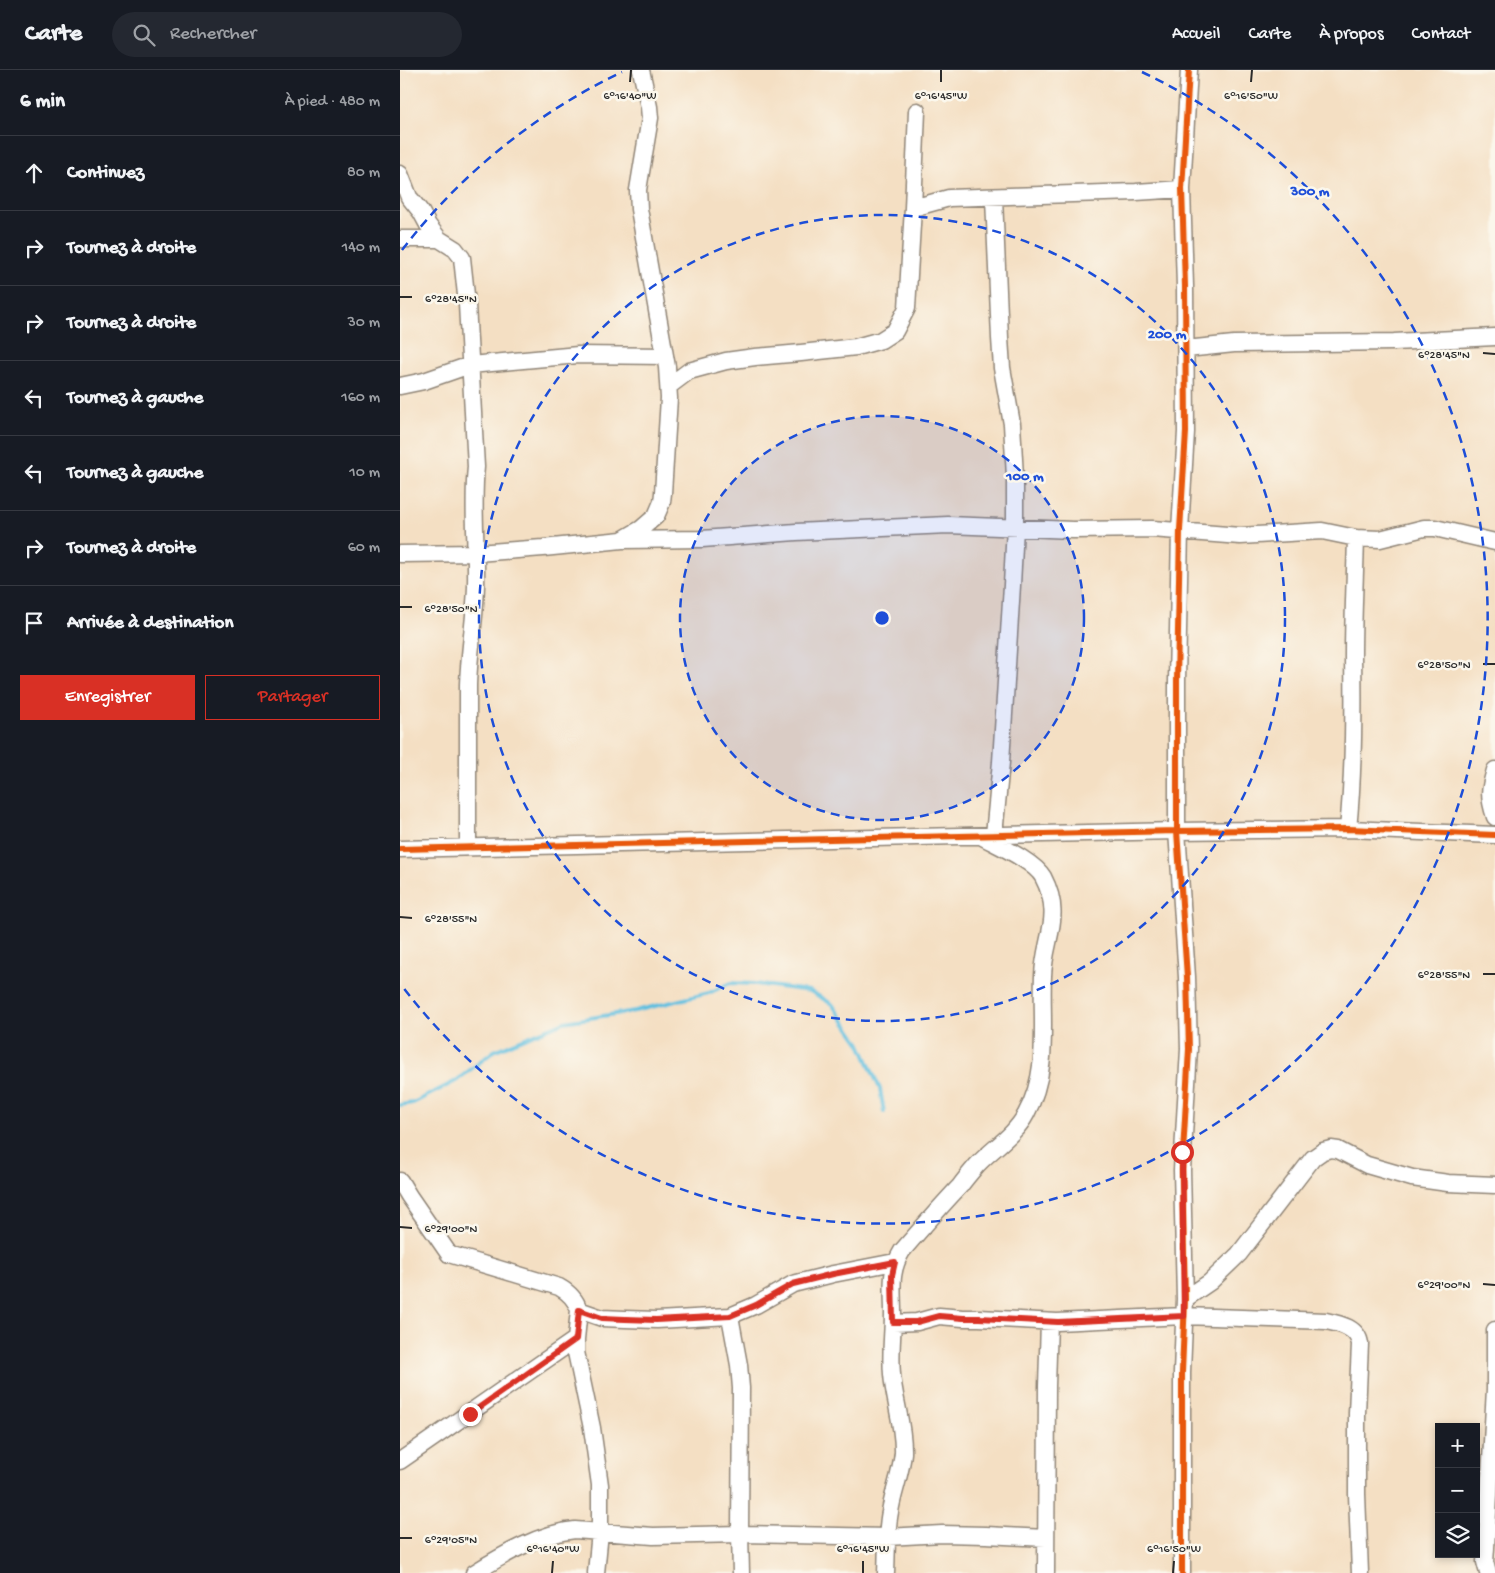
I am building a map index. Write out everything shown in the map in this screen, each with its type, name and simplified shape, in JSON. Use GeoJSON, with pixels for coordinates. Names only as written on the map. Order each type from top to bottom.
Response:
{"type":"FeatureCollection","features":[{"type":"Feature","properties":{"kind":"street"},"geometry":{"type":"LineString","coordinates":[[622,540],[649,523],[660,510],[669,386],[638,199],[650,118],[641,70]]}},
{"type":"Feature","properties":{"kind":"street"},"geometry":{"type":"LineString","coordinates":[[1182,1573],[1182,1372],[1185,1299],[1182,1170],[1189,1049],[1187,977],[1178,831],[1177,681],[1180,530],[1186,432],[1186,286],[1182,189],[1189,70]]}},
{"type":"Feature","properties":{"kind":"street"},"geometry":{"type":"LineString","coordinates":[[669,386],[689,371],[726,361],[755,356],[856,347],[881,340],[895,331],[907,308],[917,111]]}},
{"type":"Feature","properties":{"kind":"street"},"geometry":{"type":"LineString","coordinates":[[400,174],[409,197],[421,212],[428,225],[440,239],[455,249],[462,258],[467,304],[476,467],[474,487],[477,553],[475,603],[468,670],[468,847]]}},
{"type":"Feature","properties":{"kind":"street"},"geometry":{"type":"LineString","coordinates":[[912,208],[949,198],[994,198],[1182,189]]}},
{"type":"Feature","properties":{"kind":"street"},"geometry":{"type":"LineString","coordinates":[[986,835],[1001,762],[1015,527],[1014,445],[1002,368],[994,198]]}},
{"type":"Feature","properties":{"kind":"street"},"geometry":{"type":"LineString","coordinates":[[400,239],[440,239]]}},
{"type":"Feature","properties":{"kind":"street"},"geometry":{"type":"LineString","coordinates":[[1186,349],[1234,344],[1394,342],[1495,337]]}},
{"type":"Feature","properties":{"kind":"street"},"geometry":{"type":"LineString","coordinates":[[400,386],[424,381],[470,365],[578,355],[665,356]]}},
{"type":"Feature","properties":{"kind":"street"},"geometry":{"type":"LineString","coordinates":[[400,554],[477,553],[622,540],[702,539],[796,532],[948,525],[1073,530],[1140,528],[1240,536],[1322,531],[1356,538],[1380,539],[1424,528],[1435,528],[1495,542]]}},
{"type":"Feature","properties":{"kind":"street"},"geometry":{"type":"LineString","coordinates":[[1348,829],[1354,755],[1353,655],[1356,538]]}},
{"type":"Feature","properties":{"kind":"street"},"geometry":{"type":"LineString","coordinates":[[1495,770],[1490,790],[1490,800],[1495,817]]}},
{"type":"Feature","properties":{"kind":"street"},"geometry":{"type":"LineString","coordinates":[[400,849],[1178,831],[1348,829],[1495,835]]}},
{"type":"Feature","properties":{"kind":"street"},"geometry":{"type":"LineString","coordinates":[[886,1573],[890,1512],[900,1474],[903,1451],[900,1419],[892,1375],[892,1275],[895,1262],[902,1251],[976,1166],[1018,1126],[1035,1094],[1041,1067],[1044,1041],[1043,975],[1052,926],[1053,909],[1051,896],[1042,875],[1031,864],[986,835]]}},
{"type":"Feature","properties":{"kind":"street"},"geometry":{"type":"LineString","coordinates":[[1185,1299],[1210,1282],[1239,1254],[1313,1158],[1323,1151],[1338,1150],[1367,1165],[1412,1178],[1448,1183],[1495,1185]]}},
{"type":"Feature","properties":{"kind":"street"},"geometry":{"type":"LineString","coordinates":[[400,1181],[449,1254],[559,1287],[574,1300],[579,1310],[576,1339],[579,1369],[592,1428],[599,1472],[600,1532],[596,1573]]}},
{"type":"Feature","properties":{"kind":"street"},"geometry":{"type":"LineString","coordinates":[[579,1310],[602,1318],[625,1319],[656,1320],[730,1316],[756,1305],[793,1284],[895,1262]]}},
{"type":"Feature","properties":{"kind":"street"},"geometry":{"type":"LineString","coordinates":[[730,1316],[740,1373],[741,1573]]}},
{"type":"Feature","properties":{"kind":"street"},"geometry":{"type":"LineString","coordinates":[[893,1322],[917,1322],[939,1316],[1049,1322],[1184,1316],[1326,1321],[1355,1331],[1359,1337],[1357,1494],[1360,1573]]}},
{"type":"Feature","properties":{"kind":"street"},"geometry":{"type":"LineString","coordinates":[[1046,1573],[1049,1322]]}},
{"type":"Feature","properties":{"kind":"street"},"geometry":{"type":"LineString","coordinates":[[1488,1573],[1485,1562],[1495,1389],[1495,1330]]}},
{"type":"Feature","properties":{"kind":"street"},"geometry":{"type":"LineString","coordinates":[[400,1461],[576,1339]]}},
{"type":"Feature","properties":{"kind":"street"},"geometry":{"type":"LineString","coordinates":[[474,1573],[504,1555],[554,1534],[575,1530],[653,1536],[740,1534],[887,1537],[942,1534],[1046,1538]]}},
{"type":"Feature","properties":{"kind":"waterway"},"geometry":{"type":"LineString","coordinates":[[400,1105],[413,1103],[456,1081],[494,1051],[564,1022],[635,1011],[709,993],[730,983],[756,984],[810,991],[832,1004],[860,1044],[880,1089],[884,1112]]}},
{"type":"Feature","properties":{"kind":"cycle path"},"geometry":{"type":"LineString","coordinates":[[1182,1573],[1182,1372],[1185,1299],[1182,1170],[1189,1049],[1187,977],[1177,831],[1177,681],[1180,530],[1186,432],[1182,189],[1189,70]]}},
{"type":"Feature","properties":{"kind":"cycle path"},"geometry":{"type":"LineString","coordinates":[[400,849],[1177,831],[1348,829],[1495,835]]}},
{"type":"Feature","properties":{"kind":"route"},"geometry":{"type":"LineString","coordinates":[[470,1414],[576,1339],[579,1310],[602,1318],[625,1319],[656,1320],[730,1316],[756,1305],[793,1284],[895,1262],[892,1275],[893,1322],[917,1322],[934,1316],[1058,1322],[1184,1316],[1182,1152]]}}]}
